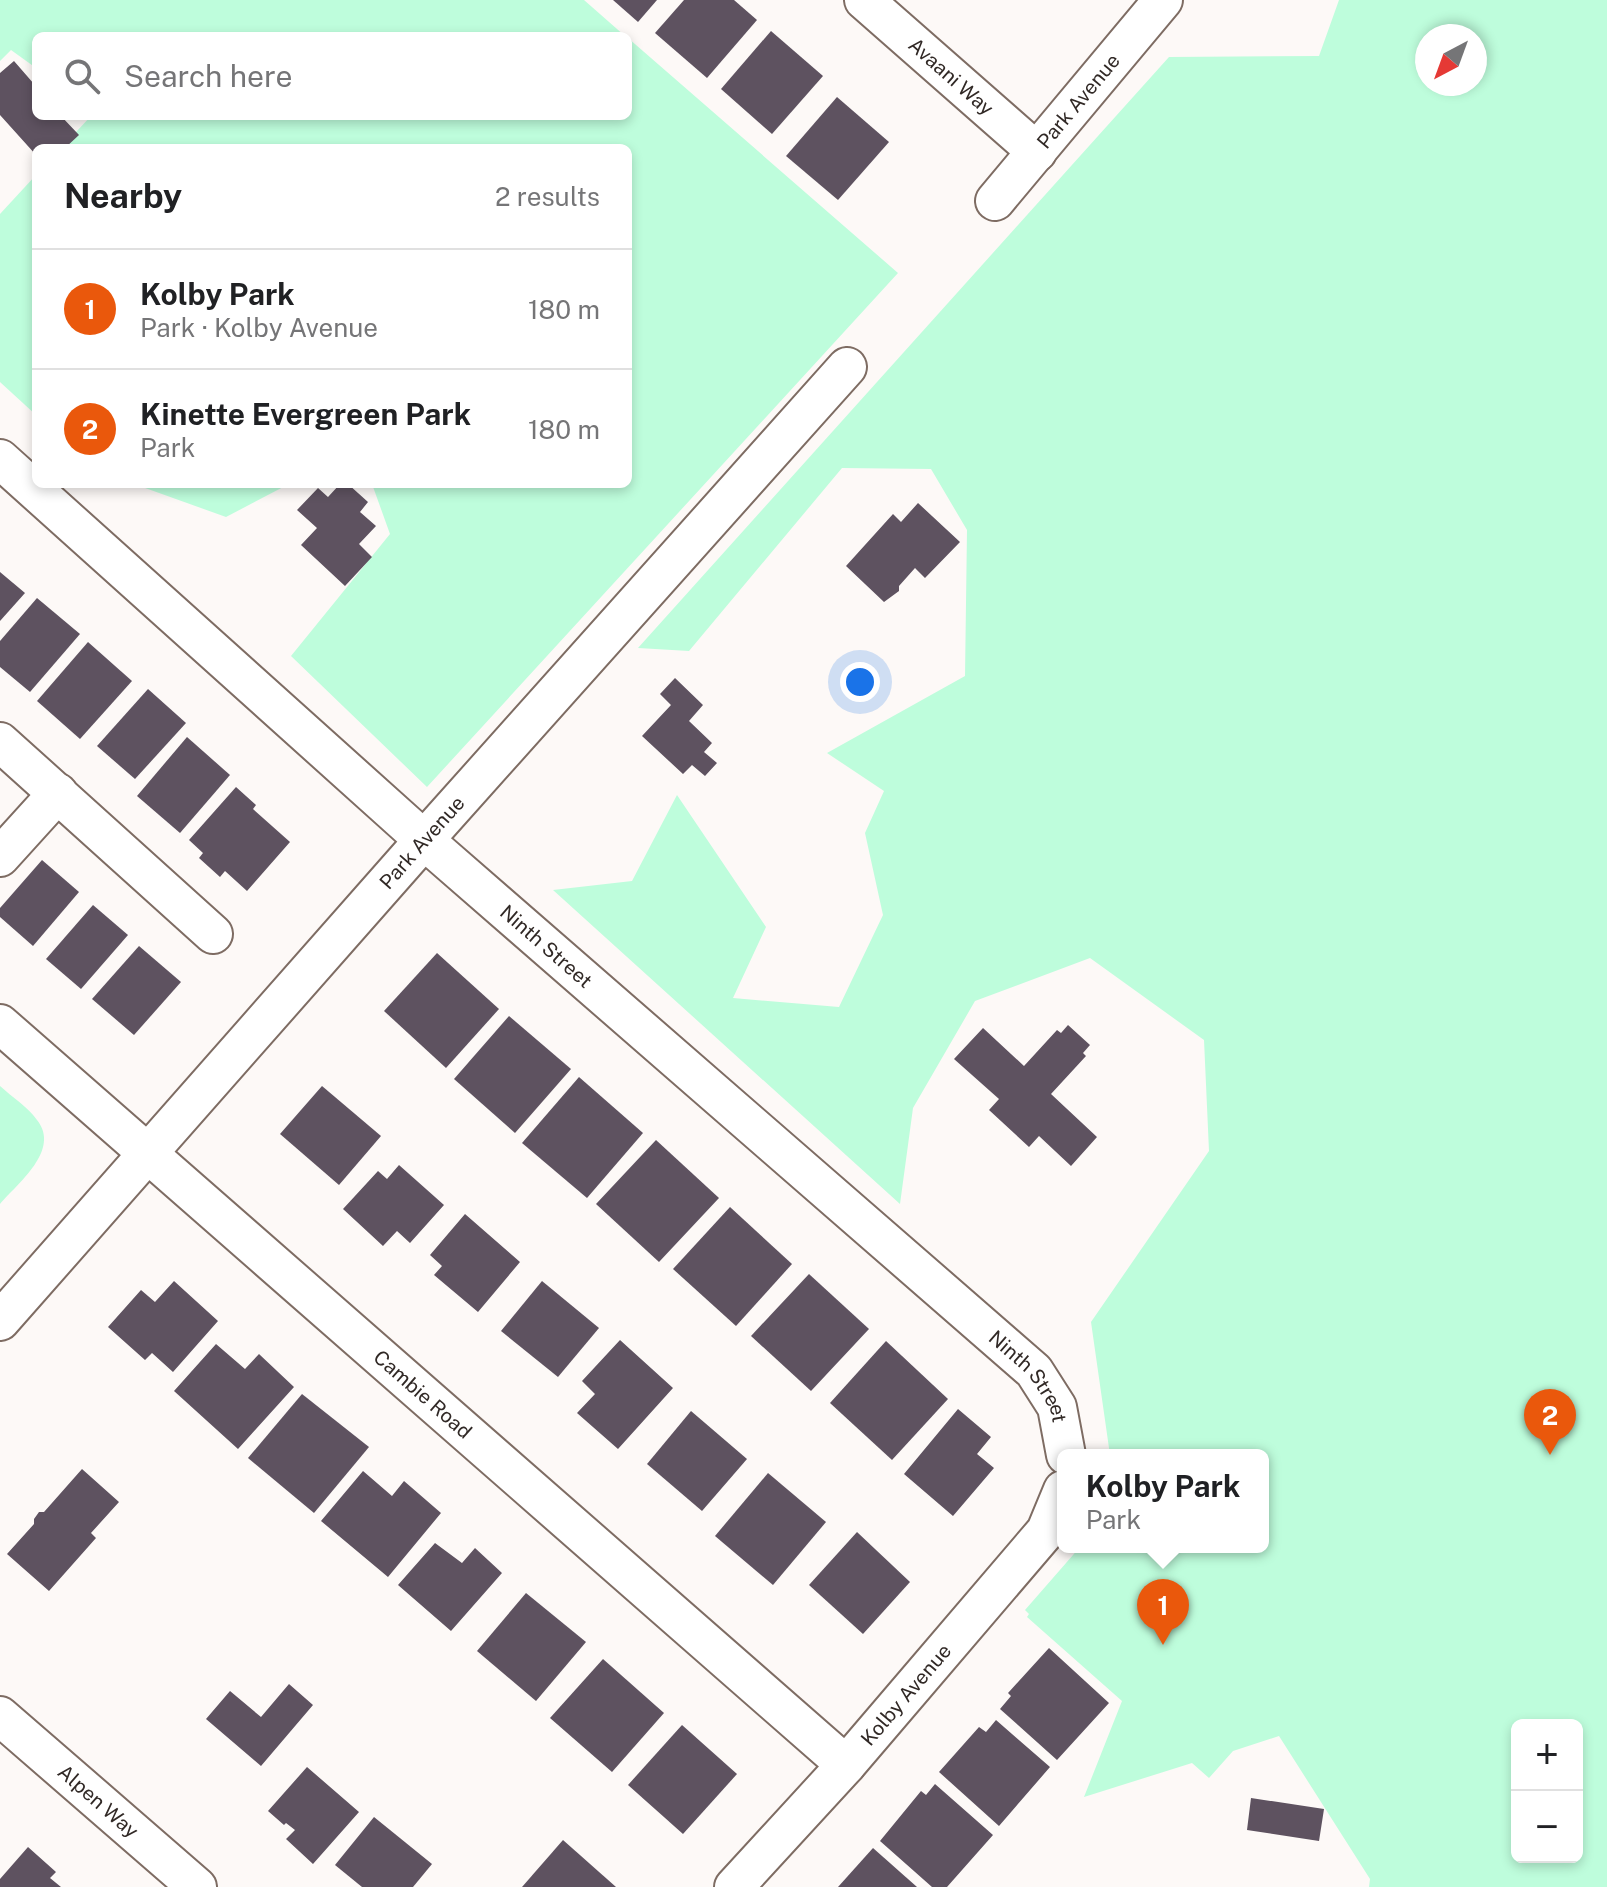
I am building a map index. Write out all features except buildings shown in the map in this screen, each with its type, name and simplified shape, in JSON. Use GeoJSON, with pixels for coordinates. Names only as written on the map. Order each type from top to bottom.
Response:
{"type":"FeatureCollection","features":[{"type":"Feature","properties":{"kind":"street","name":"Avaani Way"},"geometry":{"type":"LineString","coordinates":[[864,0],[1037,152]]}},
{"type":"Feature","properties":{"kind":"street","name":"Park Avenue"},"geometry":{"type":"LineString","coordinates":[[995,201],[1163,0]]}},
{"type":"Feature","properties":{"kind":"street","name":"Park Avenue"},"geometry":{"type":"LineString","coordinates":[[0,1321],[847,367]]}},
{"type":"Feature","properties":{"kind":"street","name":"Ninth Street"},"geometry":{"type":"LineString","coordinates":[[0,459],[32,488]]}},
{"type":"Feature","properties":{"kind":"street","name":"Ninth Street"},"geometry":{"type":"LineString","coordinates":[[32,488],[424,840],[1034,1371],[1057,1407],[1065,1449]]}},
{"type":"Feature","properties":{"kind":"street"},"geometry":{"type":"LineString","coordinates":[[0,742],[213,934]]}},
{"type":"Feature","properties":{"kind":"street"},"geometry":{"type":"LineString","coordinates":[[0,857],[58,793]]}},
{"type":"Feature","properties":{"kind":"street","name":"Cambie Road"},"geometry":{"type":"LineString","coordinates":[[0,1024],[846,1765]]}},
{"type":"Feature","properties":{"kind":"street","name":"Kolby Avenue"},"geometry":{"type":"LineString","coordinates":[[734,1887],[846,1765],[1046,1531],[1057,1504]]}},
{"type":"Feature","properties":{"kind":"street","name":"Alpen Way"},"geometry":{"type":"LineString","coordinates":[[0,1716],[197,1887]]}},
{"type":"Feature","properties":{"kind":"green space"},"geometry":{"type":"Polygon","coordinates":[[[0,0],[584,0],[620,32],[32,32],[32,65],[11,50],[0,61],[0,0]]]}},
{"type":"Feature","properties":{"kind":"green space"},"geometry":{"type":"Polygon","coordinates":[[[1339,0],[1607,0],[1607,1887],[1369,1887],[1370,1879],[1279,1736],[1233,1751],[1209,1778],[1192,1763],[1084,1797],[1122,1701],[1027,1617],[1029,1614],[1025,1610],[1075,1553],[1269,1553],[1269,1449],[1109,1449],[1091,1322],[1209,1151],[1204,1040],[1090,958],[975,1001],[913,1108],[900,1204],[553,890],[632,881],[677,795],[766,927],[733,998],[839,1007],[883,915],[865,833],[884,791],[827,753],[965,676],[967,530],[931,469],[842,468],[689,651],[638,648],[1169,57],[1319,56],[1339,0]]]}},
{"type":"Feature","properties":{"kind":"green space"},"geometry":{"type":"Polygon","coordinates":[[[632,41],[898,273],[427,787],[291,656],[390,534],[373,488],[632,488],[632,144],[65,144],[87,120],[632,120],[632,41]]]}},
{"type":"Feature","properties":{"kind":"green space"},"geometry":{"type":"Polygon","coordinates":[[[32,179],[32,411],[0,382],[0,214],[32,179]]]}},
{"type":"Feature","properties":{"kind":"green space"},"geometry":{"type":"Polygon","coordinates":[[[145,488],[281,488],[226,517],[145,488]]]}},
{"type":"Feature","properties":{"kind":"green space"},"geometry":{"type":"Polygon","coordinates":[[[0,1086],[37,1120],[43,1131],[44,1143],[34,1165],[0,1204],[0,1086]]]}},
{"type":"Feature","properties":{"kind":"place","name":"Kinette Evergreen Park"},"geometry":{"type":"Point","coordinates":[1550,1455]}},
{"type":"Feature","properties":{"kind":"place","name":"Kolby Park"},"geometry":{"type":"Point","coordinates":[1163,1645]}}]}
